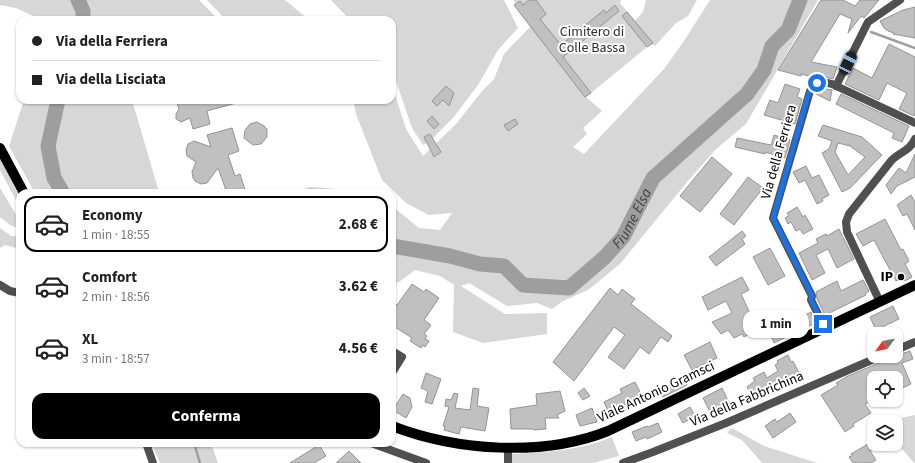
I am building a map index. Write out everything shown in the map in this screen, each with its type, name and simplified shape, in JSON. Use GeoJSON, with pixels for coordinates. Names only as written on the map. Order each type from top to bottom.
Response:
{"type":"FeatureCollection","features":[{"type":"Feature","properties":{"kind":"main road"},"geometry":{"type":"LineString","coordinates":[[0,148],[22,189]]}},
{"type":"Feature","properties":{"kind":"main road","name":"Viale Antonio Gramsci"},"geometry":{"type":"LineString","coordinates":[[396,427],[421,436],[452,442],[508,447],[551,445],[596,436],[915,285]]}},
{"type":"Feature","properties":{"kind":"street"},"geometry":{"type":"LineString","coordinates":[[836,86],[868,22],[900,0]]}},
{"type":"Feature","properties":{"kind":"street","name":"Via della Ferriera"},"geometry":{"type":"LineString","coordinates":[[825,328],[811,300],[812,296],[773,218],[810,91],[818,82],[836,86],[915,123]]}},
{"type":"Feature","properties":{"kind":"street"},"geometry":{"type":"LineString","coordinates":[[880,302],[847,232],[846,222],[851,212],[897,156],[909,148],[915,140]]}},
{"type":"Feature","properties":{"kind":"street"},"geometry":{"type":"LineString","coordinates":[[0,285],[10,291],[16,292]]}},
{"type":"Feature","properties":{"kind":"street"},"geometry":{"type":"LineString","coordinates":[[903,347],[914,342]]}},
{"type":"Feature","properties":{"kind":"street"},"geometry":{"type":"LineString","coordinates":[[396,353],[402,357],[396,367]]}},
{"type":"Feature","properties":{"kind":"street","name":"Via della Fabbrichina"},"geometry":{"type":"LineString","coordinates":[[622,463],[654,452],[867,362]]}},
{"type":"Feature","properties":{"kind":"street"},"geometry":{"type":"LineString","coordinates":[[147,447],[153,463]]}},
{"type":"Feature","properties":{"kind":"street"},"geometry":{"type":"LineString","coordinates":[[382,447],[426,463]]}},
{"type":"Feature","properties":{"kind":"street"},"geometry":{"type":"LineString","coordinates":[[508,447],[508,463]]}},
{"type":"Feature","properties":{"kind":"green space"},"geometry":{"type":"Polygon","coordinates":[[[0,0],[199,0],[215,16],[33,16],[16,8],[0,5],[0,0]]]}},
{"type":"Feature","properties":{"kind":"green space"},"geometry":{"type":"Polygon","coordinates":[[[207,0],[285,0],[304,16],[222,16],[207,0]]]}},
{"type":"Feature","properties":{"kind":"green space"},"geometry":{"type":"Polygon","coordinates":[[[331,0],[504,0],[518,28],[498,50],[478,85],[453,118],[429,142],[423,145],[412,128],[396,81],[396,16],[346,16],[331,0]]]}},
{"type":"Feature","properties":{"kind":"green space","name":"Cimitero di Colle Bassa"},"geometry":{"type":"Polygon","coordinates":[[[513,0],[621,0],[620,3],[635,21],[643,12],[646,0],[697,0],[688,16],[676,23],[655,46],[652,43],[586,97],[602,111],[583,128],[587,134],[573,147],[584,154],[664,69],[710,0],[818,0],[746,124],[715,150],[620,264],[588,290],[563,301],[552,309],[537,303],[507,306],[469,283],[461,286],[505,314],[547,313],[547,334],[483,343],[453,332],[454,285],[440,276],[415,270],[396,283],[396,209],[419,228],[440,230],[452,213],[429,215],[406,203],[396,193],[396,189],[391,189],[382,180],[356,114],[354,104],[396,104],[396,98],[406,129],[423,156],[456,124],[483,90],[494,79],[504,54],[530,27],[514,5],[516,4],[513,0]]]}},
{"type":"Feature","properties":{"kind":"green space"},"geometry":{"type":"Polygon","coordinates":[[[23,104],[133,104],[158,189],[33,189],[9,146],[23,104]]]}},
{"type":"Feature","properties":{"kind":"green space"},"geometry":{"type":"Polygon","coordinates":[[[0,158],[16,189],[16,200],[0,170],[0,158]]]}},
{"type":"Feature","properties":{"kind":"green space"},"geometry":{"type":"Polygon","coordinates":[[[310,187],[337,189],[304,189],[310,187]]]}},
{"type":"Feature","properties":{"kind":"green space"},"geometry":{"type":"Polygon","coordinates":[[[0,188],[16,214],[16,227],[10,225],[0,217],[0,188]]]}},
{"type":"Feature","properties":{"kind":"green space"},"geometry":{"type":"Polygon","coordinates":[[[0,228],[11,236],[16,236],[16,248],[5,245],[0,248],[0,228]]]}},
{"type":"Feature","properties":{"kind":"green space"},"geometry":{"type":"Polygon","coordinates":[[[915,415],[915,463],[903,450],[903,417],[915,415]]]}},
{"type":"Feature","properties":{"kind":"green space"},"geometry":{"type":"Polygon","coordinates":[[[732,428],[764,446],[817,463],[762,463],[742,440],[727,433],[732,428]]]}},
{"type":"Feature","properties":{"kind":"green space"},"geometry":{"type":"Polygon","coordinates":[[[612,437],[619,456],[593,463],[512,463],[512,454],[575,448],[612,437]]]}},
{"type":"Feature","properties":{"kind":"green space"},"geometry":{"type":"Polygon","coordinates":[[[153,447],[212,447],[218,463],[160,463],[153,447]]]}},
{"type":"Feature","properties":{"kind":"building"},"geometry":{"type":"Polygon","coordinates":[[[529,0],[536,0],[546,14],[540,19],[561,45],[604,10],[606,13],[615,5],[619,11],[563,57],[591,93],[585,97],[514,5],[520,1],[523,5],[529,0]]]}},
{"type":"Feature","properties":{"kind":"building"},"geometry":{"type":"Polygon","coordinates":[[[821,0],[843,0],[855,6],[860,0],[879,0],[864,18],[861,16],[848,33],[852,19],[840,14],[811,62],[837,67],[833,79],[825,77],[817,78],[801,74],[801,76],[778,70],[821,0]]]}},
{"type":"Feature","properties":{"kind":"building"},"geometry":{"type":"Polygon","coordinates":[[[915,7],[915,38],[893,34],[894,33],[884,28],[880,21],[903,10],[915,7]]]}},
{"type":"Feature","properties":{"kind":"building"},"geometry":{"type":"Polygon","coordinates":[[[627,12],[653,43],[647,47],[622,16],[627,12]]]}},
{"type":"Feature","properties":{"kind":"building"},"geometry":{"type":"Polygon","coordinates":[[[889,44],[915,57],[914,116],[899,109],[907,93],[887,83],[879,100],[845,84],[853,68],[872,78],[889,44]]]}},
{"type":"Feature","properties":{"kind":"building"},"geometry":{"type":"Polygon","coordinates":[[[785,84],[800,89],[797,97],[802,99],[795,124],[764,115],[770,100],[778,103],[785,84]]]}},
{"type":"Feature","properties":{"kind":"building"},"geometry":{"type":"Polygon","coordinates":[[[446,86],[454,93],[449,106],[443,100],[437,106],[432,101],[446,86]]]}},
{"type":"Feature","properties":{"kind":"building"},"geometry":{"type":"Polygon","coordinates":[[[821,88],[832,90],[830,101],[816,94],[821,88]]]}},
{"type":"Feature","properties":{"kind":"building"},"geometry":{"type":"Polygon","coordinates":[[[841,94],[909,126],[902,142],[892,138],[894,133],[836,104],[841,94]]]}},
{"type":"Feature","properties":{"kind":"building"},"geometry":{"type":"Polygon","coordinates":[[[177,104],[233,104],[207,111],[210,124],[193,129],[190,118],[181,122],[176,119],[176,114],[179,109],[177,104]]]}},
{"type":"Feature","properties":{"kind":"building"},"geometry":{"type":"Polygon","coordinates":[[[432,116],[439,124],[434,129],[427,121],[432,116]]]}},
{"type":"Feature","properties":{"kind":"building"},"geometry":{"type":"Polygon","coordinates":[[[515,119],[518,124],[508,131],[504,125],[515,119]]]}},
{"type":"Feature","properties":{"kind":"building"},"geometry":{"type":"Polygon","coordinates":[[[257,122],[267,129],[267,137],[261,144],[253,145],[244,138],[245,130],[250,124],[257,122]]]}},
{"type":"Feature","properties":{"kind":"building"},"geometry":{"type":"Polygon","coordinates":[[[823,125],[862,137],[882,155],[850,188],[842,192],[822,153],[829,149],[832,141],[818,136],[823,125]],[[838,143],[835,152],[848,175],[865,157],[850,146],[838,143]]]}},
{"type":"Feature","properties":{"kind":"building"},"geometry":{"type":"Polygon","coordinates":[[[232,128],[239,151],[228,155],[235,176],[240,174],[245,189],[226,189],[218,168],[207,183],[201,184],[195,181],[192,172],[196,162],[187,156],[186,150],[188,144],[194,141],[211,147],[207,135],[232,128]]]}},
{"type":"Feature","properties":{"kind":"building"},"geometry":{"type":"Polygon","coordinates":[[[430,134],[441,152],[434,157],[424,137],[430,134]]]}},
{"type":"Feature","properties":{"kind":"building"},"geometry":{"type":"Polygon","coordinates":[[[774,135],[790,140],[785,158],[765,152],[765,154],[735,147],[737,138],[771,145],[774,135]]]}},
{"type":"Feature","properties":{"kind":"building"},"geometry":{"type":"Polygon","coordinates":[[[915,154],[915,177],[897,186],[891,194],[886,185],[899,168],[906,173],[915,154]]]}},
{"type":"Feature","properties":{"kind":"building"},"geometry":{"type":"Polygon","coordinates":[[[712,157],[732,174],[700,212],[680,196],[712,157]]]}},
{"type":"Feature","properties":{"kind":"building"},"geometry":{"type":"Polygon","coordinates":[[[806,166],[812,178],[819,175],[829,195],[817,204],[805,180],[799,183],[793,172],[806,166]]]}},
{"type":"Feature","properties":{"kind":"building"},"geometry":{"type":"Polygon","coordinates":[[[748,177],[763,188],[734,225],[720,214],[748,177]]]}},
{"type":"Feature","properties":{"kind":"building"},"geometry":{"type":"Polygon","coordinates":[[[911,195],[915,202],[915,230],[907,214],[903,216],[897,205],[911,195]]]}},
{"type":"Feature","properties":{"kind":"building"},"geometry":{"type":"Polygon","coordinates":[[[797,207],[803,217],[805,215],[813,229],[803,234],[800,229],[796,231],[791,222],[788,224],[785,218],[789,216],[787,213],[797,207]]]}},
{"type":"Feature","properties":{"kind":"building"},"geometry":{"type":"Polygon","coordinates":[[[885,219],[901,250],[903,249],[909,261],[905,264],[912,277],[905,281],[904,278],[896,281],[874,240],[863,246],[856,234],[885,219]]]}},
{"type":"Feature","properties":{"kind":"building"},"geometry":{"type":"Polygon","coordinates":[[[839,229],[854,259],[837,268],[828,249],[816,255],[825,273],[812,280],[799,253],[818,243],[816,239],[826,234],[827,236],[839,229]]]}},
{"type":"Feature","properties":{"kind":"building"},"geometry":{"type":"Polygon","coordinates":[[[742,231],[746,236],[742,239],[745,244],[716,266],[709,257],[742,231]]]}},
{"type":"Feature","properties":{"kind":"building"},"geometry":{"type":"Polygon","coordinates":[[[770,248],[785,276],[768,285],[753,257],[770,248]]]}},
{"type":"Feature","properties":{"kind":"building"},"geometry":{"type":"Polygon","coordinates":[[[742,277],[749,290],[741,294],[755,324],[748,327],[751,333],[744,337],[742,334],[734,338],[728,330],[721,334],[712,322],[732,313],[726,301],[708,310],[702,297],[742,277]]]}},
{"type":"Feature","properties":{"kind":"building"},"geometry":{"type":"Polygon","coordinates":[[[863,280],[869,291],[865,294],[866,295],[825,315],[817,299],[816,292],[837,281],[841,291],[863,280]]]}},
{"type":"Feature","properties":{"kind":"building"},"geometry":{"type":"Polygon","coordinates":[[[412,284],[424,292],[426,289],[439,298],[424,320],[431,325],[424,334],[427,336],[425,339],[429,341],[425,347],[423,345],[421,348],[410,341],[412,338],[396,328],[397,305],[412,284]]]}},
{"type":"Feature","properties":{"kind":"building"},"geometry":{"type":"Polygon","coordinates":[[[610,288],[618,295],[622,289],[635,299],[631,304],[672,336],[668,342],[661,337],[649,354],[640,347],[624,369],[608,357],[625,335],[614,327],[574,381],[553,362],[610,288]]]}},
{"type":"Feature","properties":{"kind":"building"},"geometry":{"type":"Polygon","coordinates":[[[893,306],[899,319],[882,327],[875,327],[870,317],[893,306]]]}},
{"type":"Feature","properties":{"kind":"building"},"geometry":{"type":"Polygon","coordinates":[[[811,312],[815,323],[774,343],[769,331],[798,316],[799,318],[811,312]]]}},
{"type":"Feature","properties":{"kind":"building"},"geometry":{"type":"Polygon","coordinates":[[[710,342],[717,358],[692,370],[684,355],[710,342]]]}},
{"type":"Feature","properties":{"kind":"building"},"geometry":{"type":"Polygon","coordinates":[[[910,351],[913,359],[903,363],[903,353],[910,351]]]}},
{"type":"Feature","properties":{"kind":"building"},"geometry":{"type":"Polygon","coordinates":[[[788,355],[799,373],[787,379],[786,377],[782,380],[781,379],[753,396],[747,387],[755,381],[753,378],[764,372],[767,378],[778,371],[775,365],[778,363],[777,361],[788,355]]]}},
{"type":"Feature","properties":{"kind":"building"},"geometry":{"type":"Polygon","coordinates":[[[878,363],[902,363],[911,384],[903,388],[903,371],[867,371],[867,403],[865,404],[871,413],[853,424],[854,426],[845,432],[821,395],[838,385],[836,383],[878,363]]]}},
{"type":"Feature","properties":{"kind":"building"},"geometry":{"type":"Polygon","coordinates":[[[426,373],[441,379],[432,404],[425,402],[428,391],[421,388],[426,373]]]}},
{"type":"Feature","properties":{"kind":"building"},"geometry":{"type":"Polygon","coordinates":[[[684,379],[687,385],[663,397],[660,390],[684,379]]]}},
{"type":"Feature","properties":{"kind":"building"},"geometry":{"type":"Polygon","coordinates":[[[635,382],[642,396],[624,405],[626,409],[610,416],[604,402],[622,393],[620,389],[635,382]]]}},
{"type":"Feature","properties":{"kind":"building"},"geometry":{"type":"Polygon","coordinates":[[[473,388],[479,389],[477,406],[489,408],[485,431],[461,427],[459,434],[444,430],[445,426],[443,426],[449,407],[445,406],[446,399],[451,400],[454,393],[458,394],[455,408],[470,410],[473,388]]]}},
{"type":"Feature","properties":{"kind":"building"},"geometry":{"type":"Polygon","coordinates":[[[584,388],[590,396],[583,400],[578,393],[584,388]]]}},
{"type":"Feature","properties":{"kind":"building"},"geometry":{"type":"Polygon","coordinates":[[[722,388],[729,403],[710,412],[703,398],[722,388]]]}},
{"type":"Feature","properties":{"kind":"building"},"geometry":{"type":"Polygon","coordinates":[[[560,391],[565,411],[557,415],[559,418],[545,418],[546,429],[511,429],[510,409],[537,405],[536,394],[560,391]]]}},
{"type":"Feature","properties":{"kind":"building"},"geometry":{"type":"Polygon","coordinates":[[[403,394],[410,398],[412,407],[406,418],[396,412],[396,405],[403,394]]]}},
{"type":"Feature","properties":{"kind":"building"},"geometry":{"type":"Polygon","coordinates":[[[690,407],[695,416],[683,423],[678,414],[690,407]]]}},
{"type":"Feature","properties":{"kind":"building"},"geometry":{"type":"Polygon","coordinates":[[[592,408],[597,422],[580,426],[576,415],[592,408]]]}},
{"type":"Feature","properties":{"kind":"building"},"geometry":{"type":"Polygon","coordinates":[[[790,413],[796,422],[773,438],[765,426],[775,419],[777,422],[790,413]]]}},
{"type":"Feature","properties":{"kind":"building"},"geometry":{"type":"Polygon","coordinates":[[[658,423],[662,432],[647,439],[646,437],[636,441],[632,432],[658,423]]]}},
{"type":"Feature","properties":{"kind":"building"},"geometry":{"type":"Polygon","coordinates":[[[867,445],[867,451],[870,451],[876,460],[871,463],[853,463],[849,457],[852,456],[851,454],[867,445]]]}},
{"type":"Feature","properties":{"kind":"building"},"geometry":{"type":"Polygon","coordinates":[[[316,447],[320,447],[326,456],[314,463],[290,463],[316,447]]]}},
{"type":"Feature","properties":{"kind":"building"},"geometry":{"type":"Polygon","coordinates":[[[349,451],[361,463],[336,463],[349,451]]]}},
{"type":"Feature","properties":{"kind":"waterway","name":"Fiume Elsa"},"geometry":{"type":"LineString","coordinates":[[78,0],[83,11],[83,16]]}},
{"type":"Feature","properties":{"kind":"waterway","name":"Fiume Elsa"},"geometry":{"type":"LineString","coordinates":[[396,247],[450,256],[480,264],[504,266],[523,285],[569,288],[605,257],[623,237],[653,178],[747,94],[764,70],[772,46],[788,30],[800,0]]}},
{"type":"Feature","properties":{"kind":"waterway"},"geometry":{"type":"LineString","coordinates":[[871,32],[915,48]]}},
{"type":"Feature","properties":{"kind":"waterway","name":"Fiume Elsa"},"geometry":{"type":"LineString","coordinates":[[57,104],[48,146],[54,178],[61,189]]}},
{"type":"Feature","properties":{"kind":"waterway"},"geometry":{"type":"LineString","coordinates":[[195,447],[200,463]]}},
{"type":"Feature","properties":{"kind":"place","name":"IP"},"geometry":{"type":"Point","coordinates":[901,277]}},
{"type":"Feature","properties":{"kind":"route"},"geometry":{"type":"LineString","coordinates":[[817,83],[810,91],[807,99],[773,218],[812,296],[811,300],[823,324]]}}]}
